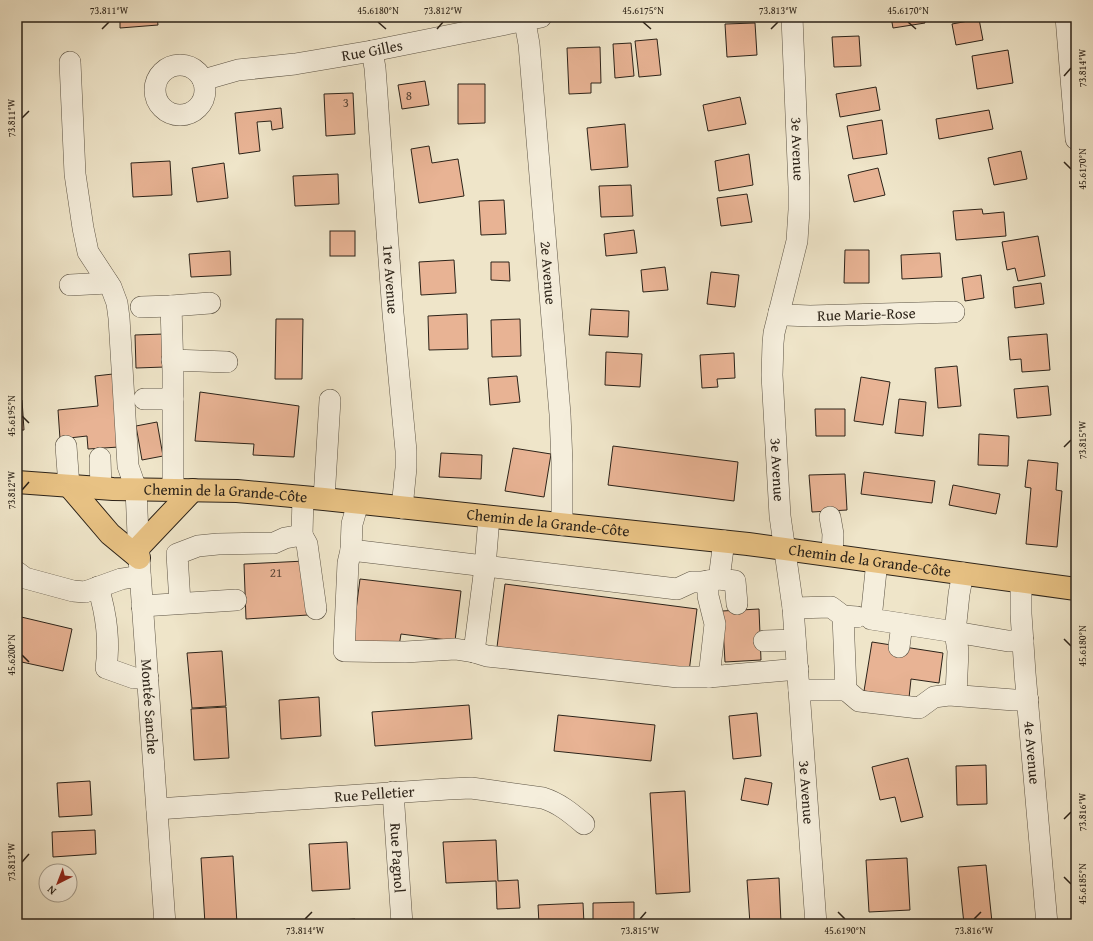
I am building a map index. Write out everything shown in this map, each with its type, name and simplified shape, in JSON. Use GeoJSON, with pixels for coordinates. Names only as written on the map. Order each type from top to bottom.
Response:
{"type":"FeatureCollection","features":[{"type":"Feature","properties":{"kind":"main road","name":"Chemin de la Grande-Côte"},"geometry":{"type":"LineString","coordinates":[[17,482],[101,488],[237,491],[324,499],[724,541],[1076,589]]}},
{"type":"Feature","properties":{"kind":"main road"},"geometry":{"type":"LineString","coordinates":[[69,486],[110,534],[139,561],[183,490]]}},
{"type":"Feature","properties":{"kind":"street","name":"3e Avenue"},"geometry":{"type":"LineString","coordinates":[[792,17],[795,59],[799,210],[796,242],[773,343],[772,375],[780,516],[786,549],[793,608],[816,924]]}},
{"type":"Feature","properties":{"kind":"street"},"geometry":{"type":"LineString","coordinates":[[1066,17],[1076,139]]}},
{"type":"Feature","properties":{"kind":"street","name":"Rue Gilles"},"geometry":{"type":"LineString","coordinates":[[202,80],[238,70],[302,63],[372,51],[530,18]]}},
{"type":"Feature","properties":{"kind":"street","name":"2e Avenue"},"geometry":{"type":"LineString","coordinates":[[530,18],[530,44],[561,424],[562,525]]}},
{"type":"Feature","properties":{"kind":"street","name":"1re Avenue"},"geometry":{"type":"LineString","coordinates":[[372,51],[375,68],[393,313],[406,451],[402,508]]}},
{"type":"Feature","properties":{"kind":"street","name":"Montée Sanche"},"geometry":{"type":"LineString","coordinates":[[70,62],[75,174],[83,228],[88,252],[111,287],[117,303],[119,318],[128,466],[136,489],[139,561],[165,924]]}},
{"type":"Feature","properties":{"kind":"street"},"geometry":{"type":"LineString","coordinates":[[70,285],[108,282]]}},
{"type":"Feature","properties":{"kind":"street"},"geometry":{"type":"LineString","coordinates":[[141,307],[210,303]]}},
{"type":"Feature","properties":{"kind":"street"},"geometry":{"type":"LineString","coordinates":[[171,306],[173,399],[183,490]]}},
{"type":"Feature","properties":{"kind":"street","name":"Rue Marie-Rose"},"geometry":{"type":"LineString","coordinates":[[779,312],[810,316],[954,312]]}},
{"type":"Feature","properties":{"kind":"street"},"geometry":{"type":"LineString","coordinates":[[172,360],[227,362]]}},
{"type":"Feature","properties":{"kind":"street"},"geometry":{"type":"LineString","coordinates":[[144,398],[173,399]]}},
{"type":"Feature","properties":{"kind":"street"},"geometry":{"type":"LineString","coordinates":[[324,499],[330,400]]}},
{"type":"Feature","properties":{"kind":"street"},"geometry":{"type":"LineString","coordinates":[[66,446],[69,486]]}},
{"type":"Feature","properties":{"kind":"street"},"geometry":{"type":"LineString","coordinates":[[100,458],[101,488]]}},
{"type":"Feature","properties":{"kind":"street"},"geometry":{"type":"LineString","coordinates":[[303,497],[302,535],[307,544],[316,609]]}},
{"type":"Feature","properties":{"kind":"street"},"geometry":{"type":"LineString","coordinates":[[358,503],[352,524],[352,550],[348,562],[344,651],[405,652],[455,649],[487,656],[670,676],[709,677],[798,669]]}},
{"type":"Feature","properties":{"kind":"street"},"geometry":{"type":"LineString","coordinates":[[474,652],[485,566],[489,517]]}},
{"type":"Feature","properties":{"kind":"street"},"geometry":{"type":"LineString","coordinates":[[830,517],[833,534],[832,555]]}},
{"type":"Feature","properties":{"kind":"street"},"geometry":{"type":"LineString","coordinates":[[180,603],[177,554],[198,546],[218,544],[274,543],[285,538],[302,535]]}},
{"type":"Feature","properties":{"kind":"street"},"geometry":{"type":"LineString","coordinates":[[709,677],[714,624],[708,596],[714,580],[724,541]]}},
{"type":"Feature","properties":{"kind":"street"},"geometry":{"type":"LineString","coordinates":[[352,550],[678,589],[692,582],[714,580],[735,581],[737,604]]}},
{"type":"Feature","properties":{"kind":"street"},"geometry":{"type":"LineString","coordinates":[[17,572],[25,578],[73,591],[85,592],[121,579],[139,561]]}},
{"type":"Feature","properties":{"kind":"street"},"geometry":{"type":"LineString","coordinates":[[871,619],[877,561]]}},
{"type":"Feature","properties":{"kind":"street"},"geometry":{"type":"LineString","coordinates":[[956,695],[958,651],[955,632],[963,573]]}},
{"type":"Feature","properties":{"kind":"street","name":"4e Avenue"},"geometry":{"type":"LineString","coordinates":[[1020,582],[1023,641],[1047,924]]}},
{"type":"Feature","properties":{"kind":"street"},"geometry":{"type":"LineString","coordinates":[[98,587],[102,600],[107,635],[108,647],[106,668],[134,678],[148,678]]}},
{"type":"Feature","properties":{"kind":"street"},"geometry":{"type":"LineString","coordinates":[[142,606],[236,600]]}},
{"type":"Feature","properties":{"kind":"street"},"geometry":{"type":"LineString","coordinates":[[793,608],[831,607],[843,616],[871,619],[1008,641],[1023,641]]}},
{"type":"Feature","properties":{"kind":"street"},"geometry":{"type":"LineString","coordinates":[[843,616],[846,690]]}},
{"type":"Feature","properties":{"kind":"street"},"geometry":{"type":"LineString","coordinates":[[899,647],[902,624]]}},
{"type":"Feature","properties":{"kind":"street"},"geometry":{"type":"LineString","coordinates":[[764,641],[795,640]]}},
{"type":"Feature","properties":{"kind":"street"},"geometry":{"type":"LineString","coordinates":[[799,690],[846,690],[859,701],[919,708],[934,697],[949,695],[1028,700]]}},
{"type":"Feature","properties":{"kind":"street","name":"Rue Pelletier"},"geometry":{"type":"LineString","coordinates":[[157,809],[393,792],[471,788],[524,795],[553,801],[584,824]]}},
{"type":"Feature","properties":{"kind":"street","name":"Rue Pagnol"},"geometry":{"type":"LineString","coordinates":[[393,792],[402,924]]}},
{"type":"Feature","properties":{"kind":"building"},"geometry":{"type":"Polygon","coordinates":[[[120,17],[157,17],[158,25],[120,28],[120,17]]]}},
{"type":"Feature","properties":{"kind":"building"},"geometry":{"type":"Polygon","coordinates":[[[891,17],[924,17],[925,23],[893,28],[891,17]]]}},
{"type":"Feature","properties":{"kind":"building"},"geometry":{"type":"Polygon","coordinates":[[[979,19],[983,40],[956,45],[952,24],[979,19]]]}},
{"type":"Feature","properties":{"kind":"building"},"geometry":{"type":"Polygon","coordinates":[[[755,23],[757,55],[727,57],[725,24],[755,23]]]}},
{"type":"Feature","properties":{"kind":"building"},"geometry":{"type":"Polygon","coordinates":[[[859,36],[861,66],[834,67],[832,37],[859,36]]]}},
{"type":"Feature","properties":{"kind":"building"},"geometry":{"type":"Polygon","coordinates":[[[657,39],[661,75],[639,77],[635,41],[657,39]]]}},
{"type":"Feature","properties":{"kind":"building"},"geometry":{"type":"Polygon","coordinates":[[[631,43],[634,76],[615,78],[613,44],[631,43]]]}},
{"type":"Feature","properties":{"kind":"building"},"geometry":{"type":"Polygon","coordinates":[[[600,47],[601,83],[591,83],[591,93],[569,94],[567,48],[600,47]]]}},
{"type":"Feature","properties":{"kind":"building"},"geometry":{"type":"Polygon","coordinates":[[[1008,50],[1013,83],[977,89],[972,56],[1008,50]]]}},
{"type":"Feature","properties":{"kind":"building"},"geometry":{"type":"Polygon","coordinates":[[[425,81],[429,105],[402,109],[398,85],[425,81]]]}},
{"type":"Feature","properties":{"kind":"building"},"geometry":{"type":"Polygon","coordinates":[[[458,84],[485,84],[485,123],[458,124],[458,84]]]}},
{"type":"Feature","properties":{"kind":"building"},"geometry":{"type":"Polygon","coordinates":[[[876,87],[880,110],[840,117],[836,94],[876,87]]]}},
{"type":"Feature","properties":{"kind":"building"},"geometry":{"type":"Polygon","coordinates":[[[353,93],[355,134],[326,136],[324,94],[353,93]]]}},
{"type":"Feature","properties":{"kind":"building"},"geometry":{"type":"Polygon","coordinates":[[[740,97],[746,124],[708,131],[703,105],[740,97]]]}},
{"type":"Feature","properties":{"kind":"building"},"geometry":{"type":"Polygon","coordinates":[[[281,108],[283,128],[272,130],[271,121],[257,122],[260,151],[239,154],[235,113],[281,108]]]}},
{"type":"Feature","properties":{"kind":"building"},"geometry":{"type":"Polygon","coordinates":[[[989,110],[993,129],[939,139],[936,119],[989,110]]]}},
{"type":"Feature","properties":{"kind":"building"},"geometry":{"type":"Polygon","coordinates":[[[882,120],[887,154],[853,159],[847,126],[882,120]]]}},
{"type":"Feature","properties":{"kind":"building"},"geometry":{"type":"Polygon","coordinates":[[[625,124],[628,167],[591,170],[587,128],[625,124]]]}},
{"type":"Feature","properties":{"kind":"building"},"geometry":{"type":"Polygon","coordinates":[[[429,146],[432,163],[458,159],[464,196],[419,203],[411,149],[429,146]]]}},
{"type":"Feature","properties":{"kind":"building"},"geometry":{"type":"Polygon","coordinates":[[[1021,151],[1027,179],[994,185],[988,158],[1021,151]]]}},
{"type":"Feature","properties":{"kind":"building"},"geometry":{"type":"Polygon","coordinates":[[[749,154],[753,185],[719,191],[715,161],[749,154]]]}},
{"type":"Feature","properties":{"kind":"building"},"geometry":{"type":"Polygon","coordinates":[[[170,161],[172,195],[133,197],[131,163],[170,161]]]}},
{"type":"Feature","properties":{"kind":"building"},"geometry":{"type":"Polygon","coordinates":[[[224,163],[228,198],[197,202],[192,168],[224,163]]]}},
{"type":"Feature","properties":{"kind":"building"},"geometry":{"type":"Polygon","coordinates":[[[878,168],[885,195],[854,202],[848,175],[878,168]]]}},
{"type":"Feature","properties":{"kind":"building"},"geometry":{"type":"Polygon","coordinates":[[[338,174],[339,204],[295,206],[293,176],[338,174]]]}},
{"type":"Feature","properties":{"kind":"building"},"geometry":{"type":"Polygon","coordinates":[[[631,185],[633,216],[601,217],[599,186],[631,185]]]}},
{"type":"Feature","properties":{"kind":"building"},"geometry":{"type":"Polygon","coordinates":[[[747,194],[752,222],[721,226],[717,198],[747,194]]]}},
{"type":"Feature","properties":{"kind":"building"},"geometry":{"type":"Polygon","coordinates":[[[504,200],[506,234],[481,235],[479,201],[504,200]]]}},
{"type":"Feature","properties":{"kind":"building"},"geometry":{"type":"Polygon","coordinates":[[[982,209],[983,214],[1004,212],[1006,236],[956,240],[953,211],[982,209]]]}},
{"type":"Feature","properties":{"kind":"building"},"geometry":{"type":"Polygon","coordinates":[[[634,230],[637,253],[606,256],[604,234],[634,230]]]}},
{"type":"Feature","properties":{"kind":"building"},"geometry":{"type":"Polygon","coordinates":[[[330,231],[355,231],[355,256],[330,256],[330,231]]]}},
{"type":"Feature","properties":{"kind":"building"},"geometry":{"type":"Polygon","coordinates":[[[1038,236],[1045,276],[1018,281],[1015,268],[1007,270],[1002,242],[1038,236]]]}},
{"type":"Feature","properties":{"kind":"building"},"geometry":{"type":"Polygon","coordinates":[[[845,250],[869,250],[869,283],[844,283],[845,250]]]}},
{"type":"Feature","properties":{"kind":"building"},"geometry":{"type":"Polygon","coordinates":[[[230,251],[231,275],[191,277],[189,254],[230,251]]]}},
{"type":"Feature","properties":{"kind":"building"},"geometry":{"type":"Polygon","coordinates":[[[940,253],[942,277],[902,279],[901,255],[940,253]]]}},
{"type":"Feature","properties":{"kind":"building"},"geometry":{"type":"Polygon","coordinates":[[[454,260],[456,293],[421,295],[419,262],[454,260]]]}},
{"type":"Feature","properties":{"kind":"building"},"geometry":{"type":"Polygon","coordinates":[[[491,262],[509,262],[510,281],[491,280],[491,262]]]}},
{"type":"Feature","properties":{"kind":"building"},"geometry":{"type":"Polygon","coordinates":[[[665,267],[668,290],[643,292],[641,270],[665,267]]]}},
{"type":"Feature","properties":{"kind":"building"},"geometry":{"type":"Polygon","coordinates":[[[711,272],[739,275],[735,307],[707,304],[711,272]]]}},
{"type":"Feature","properties":{"kind":"building"},"geometry":{"type":"Polygon","coordinates":[[[981,275],[984,298],[965,301],[962,278],[981,275]]]}},
{"type":"Feature","properties":{"kind":"building"},"geometry":{"type":"Polygon","coordinates":[[[1041,283],[1044,304],[1015,308],[1013,287],[1041,283]]]}},
{"type":"Feature","properties":{"kind":"building"},"geometry":{"type":"Polygon","coordinates":[[[591,309],[629,311],[628,337],[589,335],[591,309]]]}},
{"type":"Feature","properties":{"kind":"building"},"geometry":{"type":"Polygon","coordinates":[[[467,314],[468,349],[429,350],[428,316],[467,314]]]}},
{"type":"Feature","properties":{"kind":"building"},"geometry":{"type":"Polygon","coordinates":[[[276,319],[303,319],[302,379],[275,379],[276,319]]]}},
{"type":"Feature","properties":{"kind":"building"},"geometry":{"type":"Polygon","coordinates":[[[520,319],[521,356],[492,357],[491,320],[520,319]]]}},
{"type":"Feature","properties":{"kind":"building"},"geometry":{"type":"Polygon","coordinates":[[[164,334],[165,367],[136,368],[135,335],[164,334]]]}},
{"type":"Feature","properties":{"kind":"building"},"geometry":{"type":"Polygon","coordinates":[[[1047,334],[1050,370],[1022,372],[1021,359],[1010,360],[1008,337],[1047,334]]]}},
{"type":"Feature","properties":{"kind":"building"},"geometry":{"type":"Polygon","coordinates":[[[606,352],[642,354],[640,387],[605,385],[606,352]]]}},
{"type":"Feature","properties":{"kind":"building"},"geometry":{"type":"Polygon","coordinates":[[[734,353],[735,378],[717,379],[718,387],[702,388],[700,355],[734,353]]]}},
{"type":"Feature","properties":{"kind":"building"},"geometry":{"type":"Polygon","coordinates":[[[957,366],[961,406],[938,408],[935,368],[957,366]]]}},
{"type":"Feature","properties":{"kind":"building"},"geometry":{"type":"Polygon","coordinates":[[[113,374],[119,447],[88,449],[87,436],[60,439],[58,410],[98,406],[95,376],[113,374]]]}},
{"type":"Feature","properties":{"kind":"building"},"geometry":{"type":"Polygon","coordinates":[[[517,376],[520,402],[490,405],[488,378],[517,376]]]}},
{"type":"Feature","properties":{"kind":"building"},"geometry":{"type":"Polygon","coordinates":[[[861,377],[890,382],[883,425],[854,421],[861,377]]]}},
{"type":"Feature","properties":{"kind":"building"},"geometry":{"type":"Polygon","coordinates":[[[1048,386],[1051,415],[1017,418],[1014,389],[1048,386]]]}},
{"type":"Feature","properties":{"kind":"building"},"geometry":{"type":"Polygon","coordinates":[[[200,392],[299,406],[294,457],[253,455],[254,444],[195,441],[200,392]]]}},
{"type":"Feature","properties":{"kind":"building"},"geometry":{"type":"Polygon","coordinates":[[[899,399],[926,402],[923,436],[895,433],[899,399]]]}},
{"type":"Feature","properties":{"kind":"building"},"geometry":{"type":"Polygon","coordinates":[[[17,400],[22,400],[24,430],[17,430],[17,400]]]}},
{"type":"Feature","properties":{"kind":"building"},"geometry":{"type":"Polygon","coordinates":[[[815,409],[845,409],[845,436],[816,436],[815,409]]]}},
{"type":"Feature","properties":{"kind":"building"},"geometry":{"type":"Polygon","coordinates":[[[157,422],[163,456],[142,460],[136,426],[157,422]]]}},
{"type":"Feature","properties":{"kind":"building"},"geometry":{"type":"Polygon","coordinates":[[[979,434],[1009,436],[1008,466],[978,465],[979,434]]]}},
{"type":"Feature","properties":{"kind":"building"},"geometry":{"type":"Polygon","coordinates":[[[613,446],[738,462],[734,501],[608,485],[613,446]]]}},
{"type":"Feature","properties":{"kind":"building"},"geometry":{"type":"Polygon","coordinates":[[[513,448],[551,454],[544,497],[505,491],[513,448]]]}},
{"type":"Feature","properties":{"kind":"building"},"geometry":{"type":"Polygon","coordinates":[[[441,453],[482,455],[481,479],[439,477],[441,453]]]}},
{"type":"Feature","properties":{"kind":"building"},"geometry":{"type":"Polygon","coordinates":[[[1028,460],[1058,463],[1056,490],[1062,491],[1057,547],[1026,544],[1031,488],[1025,487],[1028,460]]]}},
{"type":"Feature","properties":{"kind":"building"},"geometry":{"type":"Polygon","coordinates":[[[864,472],[935,481],[932,503],[861,494],[864,472]]]}},
{"type":"Feature","properties":{"kind":"building"},"geometry":{"type":"Polygon","coordinates":[[[845,474],[847,510],[812,512],[809,475],[845,474]]]}},
{"type":"Feature","properties":{"kind":"building"},"geometry":{"type":"Polygon","coordinates":[[[953,485],[1000,494],[996,514],[949,505],[953,485]]]}},
{"type":"Feature","properties":{"kind":"building"},"geometry":{"type":"Polygon","coordinates":[[[305,561],[308,615],[246,619],[244,564],[305,561]]]}},
{"type":"Feature","properties":{"kind":"building"},"geometry":{"type":"Polygon","coordinates":[[[360,579],[461,591],[455,641],[401,634],[399,646],[352,641],[360,579]]]}},
{"type":"Feature","properties":{"kind":"building"},"geometry":{"type":"Polygon","coordinates":[[[505,584],[697,609],[689,672],[497,647],[505,584]]]}},
{"type":"Feature","properties":{"kind":"building"},"geometry":{"type":"Polygon","coordinates":[[[759,609],[761,660],[725,662],[722,611],[759,609]]]}},
{"type":"Feature","properties":{"kind":"building"},"geometry":{"type":"Polygon","coordinates":[[[17,616],[72,629],[63,671],[17,661],[17,616]]]}},
{"type":"Feature","properties":{"kind":"building"},"geometry":{"type":"Polygon","coordinates":[[[872,642],[943,653],[939,683],[911,679],[909,698],[864,691],[872,642]]]}},
{"type":"Feature","properties":{"kind":"building"},"geometry":{"type":"Polygon","coordinates":[[[222,651],[226,706],[192,708],[187,653],[222,651]]]}},
{"type":"Feature","properties":{"kind":"building"},"geometry":{"type":"Polygon","coordinates":[[[319,697],[321,736],[281,739],[279,700],[319,697]]]}},
{"type":"Feature","properties":{"kind":"building"},"geometry":{"type":"Polygon","coordinates":[[[469,705],[472,739],[375,746],[372,712],[469,705]]]}},
{"type":"Feature","properties":{"kind":"building"},"geometry":{"type":"Polygon","coordinates":[[[226,707],[229,758],[194,760],[191,709],[226,707]]]}},
{"type":"Feature","properties":{"kind":"building"},"geometry":{"type":"Polygon","coordinates":[[[757,713],[761,756],[733,759],[729,716],[757,713]]]}},
{"type":"Feature","properties":{"kind":"building"},"geometry":{"type":"Polygon","coordinates":[[[558,715],[655,725],[651,761],[554,751],[558,715]]]}},
{"type":"Feature","properties":{"kind":"building"},"geometry":{"type":"Polygon","coordinates":[[[1076,716],[1076,762],[1073,717],[1076,716]]]}},
{"type":"Feature","properties":{"kind":"building"},"geometry":{"type":"Polygon","coordinates":[[[908,758],[923,817],[901,822],[895,797],[880,800],[872,767],[908,758]]]}},
{"type":"Feature","properties":{"kind":"building"},"geometry":{"type":"Polygon","coordinates":[[[986,765],[987,804],[957,805],[956,766],[986,765]]]}},
{"type":"Feature","properties":{"kind":"building"},"geometry":{"type":"Polygon","coordinates":[[[745,778],[772,783],[768,805],[741,800],[745,778]]]}},
{"type":"Feature","properties":{"kind":"building"},"geometry":{"type":"Polygon","coordinates":[[[90,781],[92,815],[59,817],[57,783],[90,781]]]}},
{"type":"Feature","properties":{"kind":"building"},"geometry":{"type":"Polygon","coordinates":[[[685,791],[690,892],[656,894],[650,793],[685,791]]]}},
{"type":"Feature","properties":{"kind":"building"},"geometry":{"type":"Polygon","coordinates":[[[95,830],[96,854],[53,857],[52,832],[95,830]]]}},
{"type":"Feature","properties":{"kind":"building"},"geometry":{"type":"Polygon","coordinates":[[[496,840],[498,881],[518,880],[520,908],[497,909],[496,881],[446,883],[443,842],[496,840]]]}},
{"type":"Feature","properties":{"kind":"building"},"geometry":{"type":"Polygon","coordinates":[[[347,842],[350,889],[312,891],[309,844],[347,842]]]}},
{"type":"Feature","properties":{"kind":"building"},"geometry":{"type":"Polygon","coordinates":[[[233,856],[237,924],[205,924],[201,858],[233,856]]]}},
{"type":"Feature","properties":{"kind":"building"},"geometry":{"type":"Polygon","coordinates":[[[907,858],[910,910],[869,912],[866,860],[907,858]]]}},
{"type":"Feature","properties":{"kind":"building"},"geometry":{"type":"Polygon","coordinates":[[[986,865],[992,922],[964,924],[958,867],[986,865]]]}},
{"type":"Feature","properties":{"kind":"building"},"geometry":{"type":"Polygon","coordinates":[[[779,878],[781,923],[750,924],[747,880],[779,878]]]}},
{"type":"Feature","properties":{"kind":"building"},"geometry":{"type":"Polygon","coordinates":[[[634,902],[634,924],[593,924],[593,903],[634,902]]]}},
{"type":"Feature","properties":{"kind":"building"},"geometry":{"type":"Polygon","coordinates":[[[583,903],[584,924],[539,924],[538,905],[583,903]]]}},
{"type":"Feature","properties":{"kind":"building"},"geometry":{"type":"Polygon","coordinates":[[[355,919],[355,924],[314,924],[314,922],[355,919]]]}}]}
